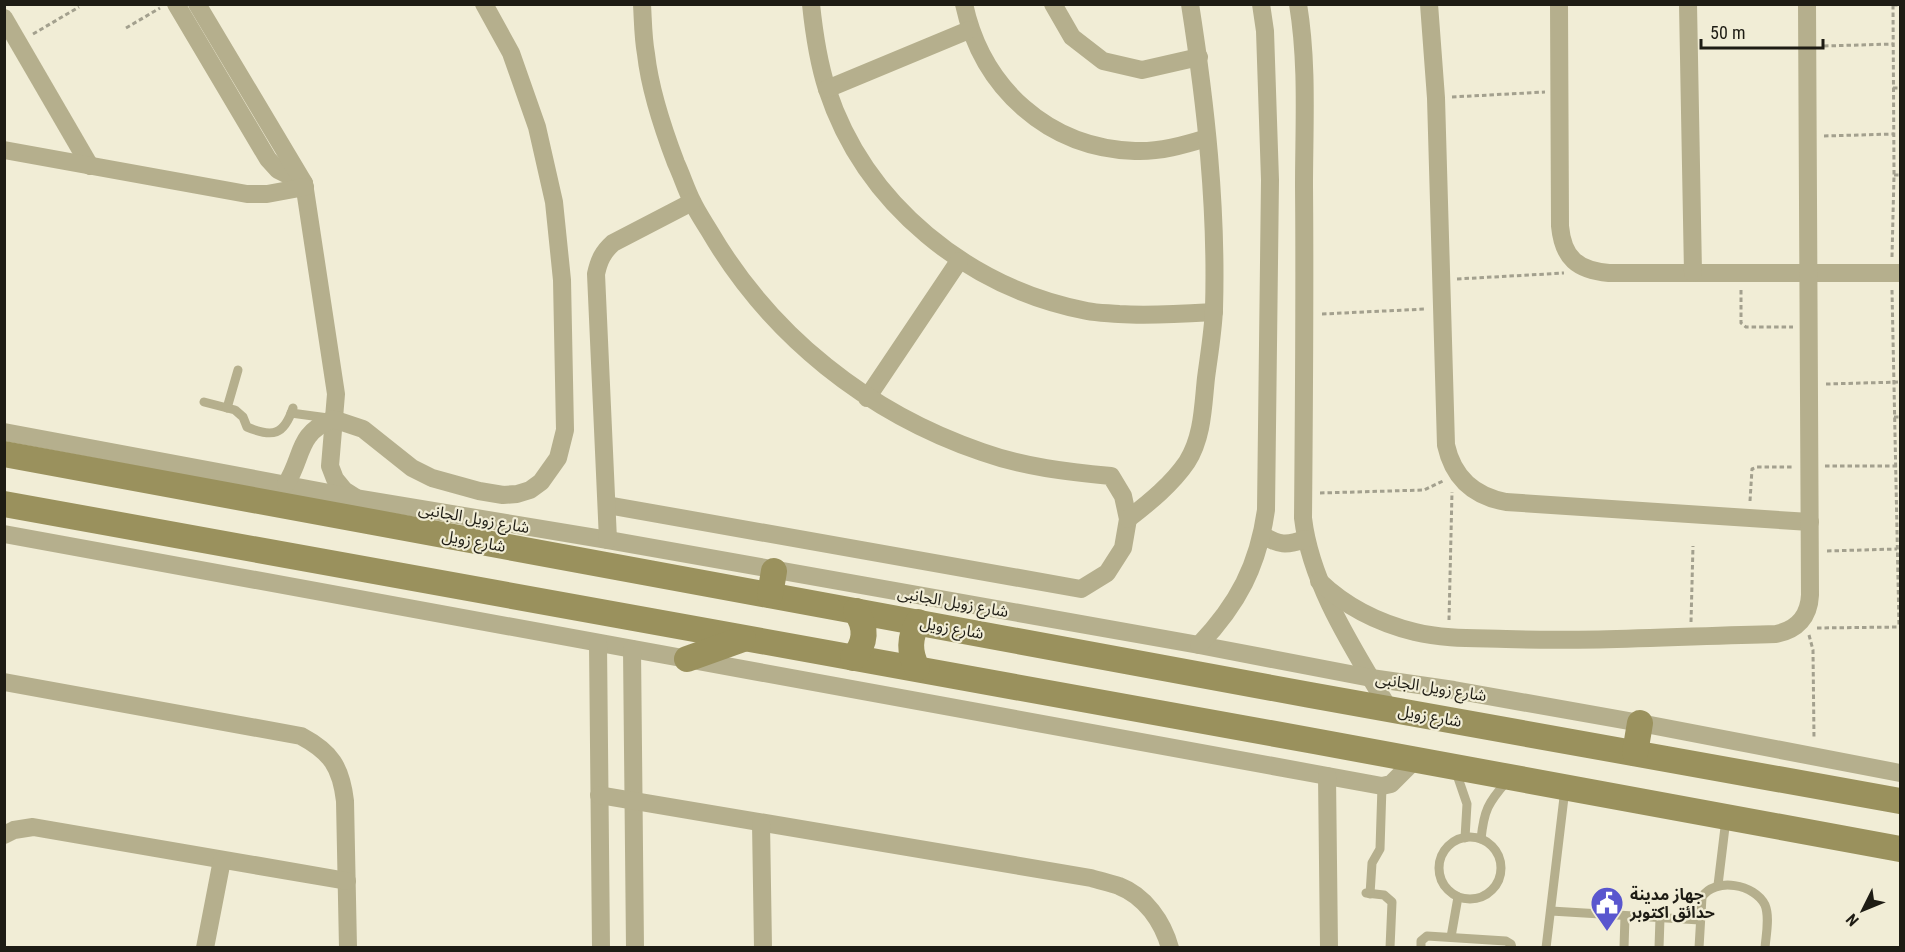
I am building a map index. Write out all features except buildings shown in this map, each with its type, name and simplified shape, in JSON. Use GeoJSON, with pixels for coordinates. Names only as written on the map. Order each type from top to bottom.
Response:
{"type":"FeatureCollection","features":[{"type":"Feature","properties":{"kind":"main road","name":"شارع زويل"},"geometry":{"type":"LineString","coordinates":[[4,454],[772,583],[856,611],[1900,801]]}},
{"type":"Feature","properties":{"kind":"main road"},"geometry":{"type":"LineString","coordinates":[[4,504],[917,668],[1900,849]]}},
{"type":"Feature","properties":{"kind":"main road"},"geometry":{"type":"LineString","coordinates":[[853,658],[863,644],[864,635],[861,618],[856,611]]}},
{"type":"Feature","properties":{"kind":"main road"},"geometry":{"type":"LineString","coordinates":[[917,668],[911,650],[911,640],[918,622]]}},
{"type":"Feature","properties":{"kind":"main road"},"geometry":{"type":"LineString","coordinates":[[687,659],[745,638]]}},
{"type":"Feature","properties":{"kind":"main road"},"geometry":{"type":"LineString","coordinates":[[1635,753],[1640,723]]}},
{"type":"Feature","properties":{"kind":"street"},"geometry":{"type":"LineString","coordinates":[[176,4],[268,159],[278,170],[304,185]]}},
{"type":"Feature","properties":{"kind":"street"},"geometry":{"type":"LineString","coordinates":[[197,4],[304,185],[336,394],[330,466],[335,479],[344,490],[356,498]]}},
{"type":"Feature","properties":{"kind":"street"},"geometry":{"type":"LineString","coordinates":[[286,484],[293,473],[307,436],[313,429],[333,419],[363,429],[411,468],[454,485],[479,491],[517,495],[530,490],[551,471],[558,458],[565,430],[562,280],[554,202],[530,106],[511,53],[484,4]]}},
{"type":"Feature","properties":{"kind":"street"},"geometry":{"type":"LineString","coordinates":[[607,505],[1081,589],[1107,573],[1113,565],[1124,548],[1128,519],[1123,496],[1111,476],[1047,468],[984,453],[905,420],[867,398],[814,358],[766,312],[726,259],[692,202],[663,131],[646,56],[642,4]]}},
{"type":"Feature","properties":{"kind":"street"},"geometry":{"type":"LineString","coordinates":[[811,4],[814,40],[827,89],[844,130],[866,168],[900,210],[924,234],[958,261],[1021,293],[1088,312],[1158,316],[1214,312]]}},
{"type":"Feature","properties":{"kind":"street"},"geometry":{"type":"LineString","coordinates":[[964,4],[969,30],[989,69],[1017,103],[1052,129],[1093,145],[1136,151],[1179,147],[1207,138]]}},
{"type":"Feature","properties":{"kind":"street"},"geometry":{"type":"LineString","coordinates":[[1053,4],[1072,37],[1103,61],[1142,70],[1199,57]]}},
{"type":"Feature","properties":{"kind":"street"},"geometry":{"type":"LineString","coordinates":[[1128,519],[1150,502],[1188,461],[1202,418],[1214,312],[1214,207],[1199,57],[1190,4]]}},
{"type":"Feature","properties":{"kind":"street"},"geometry":{"type":"LineString","coordinates":[[1200,645],[1233,606],[1245,583],[1255,560],[1266,510],[1270,180],[1265,31],[1261,4]]}},
{"type":"Feature","properties":{"kind":"street"},"geometry":{"type":"LineString","coordinates":[[1298,4],[1304,87],[1303,493],[1305,539],[1319,581],[1389,709]]}},
{"type":"Feature","properties":{"kind":"street"},"geometry":{"type":"LineString","coordinates":[[1429,4],[1436,98],[1446,445],[1453,468],[1460,478],[1480,495],[1506,502],[1810,522]]}},
{"type":"Feature","properties":{"kind":"street"},"geometry":{"type":"LineString","coordinates":[[1559,4],[1561,241],[1568,255],[1579,265],[1593,271],[1896,273]]}},
{"type":"Feature","properties":{"kind":"street"},"geometry":{"type":"LineString","coordinates":[[1688,4],[1693,273]]}},
{"type":"Feature","properties":{"kind":"street"},"geometry":{"type":"LineString","coordinates":[[1319,581],[1337,598],[1367,615],[1415,632],[1449,637],[1534,640],[1776,634],[1794,628],[1802,622],[1810,605],[1807,4]]}},
{"type":"Feature","properties":{"kind":"street"},"geometry":{"type":"LineString","coordinates":[[4,18],[90,166]]}},
{"type":"Feature","properties":{"kind":"street"},"geometry":{"type":"LineString","coordinates":[[827,89],[969,30]]}},
{"type":"Feature","properties":{"kind":"street"},"geometry":{"type":"LineString","coordinates":[[4,150],[247,194],[267,194],[304,185]]}},
{"type":"Feature","properties":{"kind":"street"},"geometry":{"type":"LineString","coordinates":[[608,540],[596,274],[598,262],[604,251],[613,243],[692,202]]}},
{"type":"Feature","properties":{"kind":"street"},"geometry":{"type":"LineString","coordinates":[[867,398],[958,261]]}},
{"type":"Feature","properties":{"kind":"street","name":"شارع زويل الجانبى"},"geometry":{"type":"LineString","coordinates":[[4,432],[356,498],[608,540],[772,583],[1200,645],[1371,678],[1454,690],[1640,723],[1900,773]]}},
{"type":"Feature","properties":{"kind":"street"},"geometry":{"type":"LineString","coordinates":[[4,534],[1382,786],[1391,784],[1415,760]]}},
{"type":"Feature","properties":{"kind":"street"},"geometry":{"type":"LineString","coordinates":[[1262,535],[1275,543],[1291,544],[1305,539]]}},
{"type":"Feature","properties":{"kind":"street"},"geometry":{"type":"LineString","coordinates":[[598,643],[601,948]]}},
{"type":"Feature","properties":{"kind":"street"},"geometry":{"type":"LineString","coordinates":[[632,649],[635,948]]}},
{"type":"Feature","properties":{"kind":"street"},"geometry":{"type":"LineString","coordinates":[[4,682],[301,736],[319,746],[334,761],[342,780],[345,801],[348,948]]}},
{"type":"Feature","properties":{"kind":"street"},"geometry":{"type":"LineString","coordinates":[[1327,776],[1329,948]]}},
{"type":"Feature","properties":{"kind":"street"},"geometry":{"type":"LineString","coordinates":[[599,795],[1091,878],[1122,887],[1147,905],[1165,931],[1170,948]]}},
{"type":"Feature","properties":{"kind":"street"},"geometry":{"type":"LineString","coordinates":[[761,822],[764,948]]}},
{"type":"Feature","properties":{"kind":"street"},"geometry":{"type":"LineString","coordinates":[[4,835],[14,830],[33,827],[347,881]]}},
{"type":"Feature","properties":{"kind":"street"},"geometry":{"type":"LineString","coordinates":[[205,948],[222,860]]}},
{"type":"Feature","properties":{"kind":"lane"},"geometry":{"type":"LineString","coordinates":[[227,408],[238,370]]}},
{"type":"Feature","properties":{"kind":"lane"},"geometry":{"type":"LineString","coordinates":[[204,402],[239,413],[247,427],[267,433],[283,429],[292,410],[333,419]]}},
{"type":"Feature","properties":{"kind":"lane"},"geometry":{"type":"LineString","coordinates":[[1454,767],[1467,804],[1465,838]]}},
{"type":"Feature","properties":{"kind":"lane"},"geometry":{"type":"LineString","coordinates":[[1481,839],[1487,805],[1510,777]]}},
{"type":"Feature","properties":{"kind":"lane"},"geometry":{"type":"LineString","coordinates":[[1382,786],[1380,849],[1372,863],[1367,893],[1384,895],[1392,902],[1390,948]]}},
{"type":"Feature","properties":{"kind":"lane"},"geometry":{"type":"LineString","coordinates":[[1546,948],[1566,787]]}},
{"type":"Feature","properties":{"kind":"lane"},"geometry":{"type":"LineString","coordinates":[[1718,885],[1727,817]]}},
{"type":"Feature","properties":{"kind":"lane"},"geometry":{"type":"LineString","coordinates":[[1465,838],[1481,839],[1488,843],[1498,856],[1500,864],[1498,880],[1495,887],[1482,897],[1466,899],[1458,897],[1451,893],[1441,880],[1439,865],[1444,850],[1450,844],[1465,838]]}},
{"type":"Feature","properties":{"kind":"lane"},"geometry":{"type":"LineString","coordinates":[[1699,948],[1702,897],[1711,887],[1718,885],[1744,888],[1752,891],[1764,902],[1767,910],[1765,948]]}},
{"type":"Feature","properties":{"kind":"lane"},"geometry":{"type":"LineString","coordinates":[[1451,937],[1458,897]]}},
{"type":"Feature","properties":{"kind":"lane"},"geometry":{"type":"LineString","coordinates":[[1551,911],[1700,920]]}},
{"type":"Feature","properties":{"kind":"lane"},"geometry":{"type":"LineString","coordinates":[[1624,948],[1625,915]]}},
{"type":"Feature","properties":{"kind":"lane"},"geometry":{"type":"LineString","coordinates":[[1659,948],[1660,918]]}},
{"type":"Feature","properties":{"kind":"lane"},"geometry":{"type":"LineString","coordinates":[[1421,948],[1421,941],[1427,936],[1506,941],[1511,944],[1512,948]]}},
{"type":"Feature","properties":{"kind":"path"},"geometry":{"type":"LineString","coordinates":[[126,28],[166,4]]}},
{"type":"Feature","properties":{"kind":"path"},"geometry":{"type":"LineString","coordinates":[[1802,622],[1822,628],[1900,627],[1893,382],[1896,273],[1893,5],[1900,5]]}},
{"type":"Feature","properties":{"kind":"path"},"geometry":{"type":"LineString","coordinates":[[18,42],[79,7]]}},
{"type":"Feature","properties":{"kind":"path"},"geometry":{"type":"LineString","coordinates":[[1807,46],[1893,44]]}},
{"type":"Feature","properties":{"kind":"path"},"geometry":{"type":"LineString","coordinates":[[1893,88],[1900,88]]}},
{"type":"Feature","properties":{"kind":"path"},"geometry":{"type":"LineString","coordinates":[[1436,98],[1559,92]]}},
{"type":"Feature","properties":{"kind":"path"},"geometry":{"type":"LineString","coordinates":[[1807,136],[1894,134]]}},
{"type":"Feature","properties":{"kind":"path"},"geometry":{"type":"LineString","coordinates":[[1894,175],[1900,175]]}},
{"type":"Feature","properties":{"kind":"path"},"geometry":{"type":"LineString","coordinates":[[1440,280],[1593,271]]}},
{"type":"Feature","properties":{"kind":"path"},"geometry":{"type":"LineString","coordinates":[[1740,273],[1743,325],[1749,328],[1808,327]]}},
{"type":"Feature","properties":{"kind":"path"},"geometry":{"type":"LineString","coordinates":[[1305,315],[1441,308]]}},
{"type":"Feature","properties":{"kind":"path"},"geometry":{"type":"LineString","coordinates":[[1809,384],[1900,382]]}},
{"type":"Feature","properties":{"kind":"path"},"geometry":{"type":"LineString","coordinates":[[1894,417],[1900,417]]}},
{"type":"Feature","properties":{"kind":"path"},"geometry":{"type":"LineString","coordinates":[[1303,493],[1424,490],[1438,484],[1453,468]]}},
{"type":"Feature","properties":{"kind":"path"},"geometry":{"type":"LineString","coordinates":[[1449,637],[1453,468]]}},
{"type":"Feature","properties":{"kind":"path"},"geometry":{"type":"LineString","coordinates":[[1691,636],[1693,546]]}},
{"type":"Feature","properties":{"kind":"path"},"geometry":{"type":"LineString","coordinates":[[1810,552],[1897,549]]}},
{"type":"Feature","properties":{"kind":"path"},"geometry":{"type":"LineString","coordinates":[[1802,622],[1809,635],[1812,650],[1814,756]]}},
{"type":"Feature","properties":{"kind":"place","name":"جهاز مدينة حدائق اكتوبر"},"geometry":{"type":"Point","coordinates":[1607,932]}}]}
